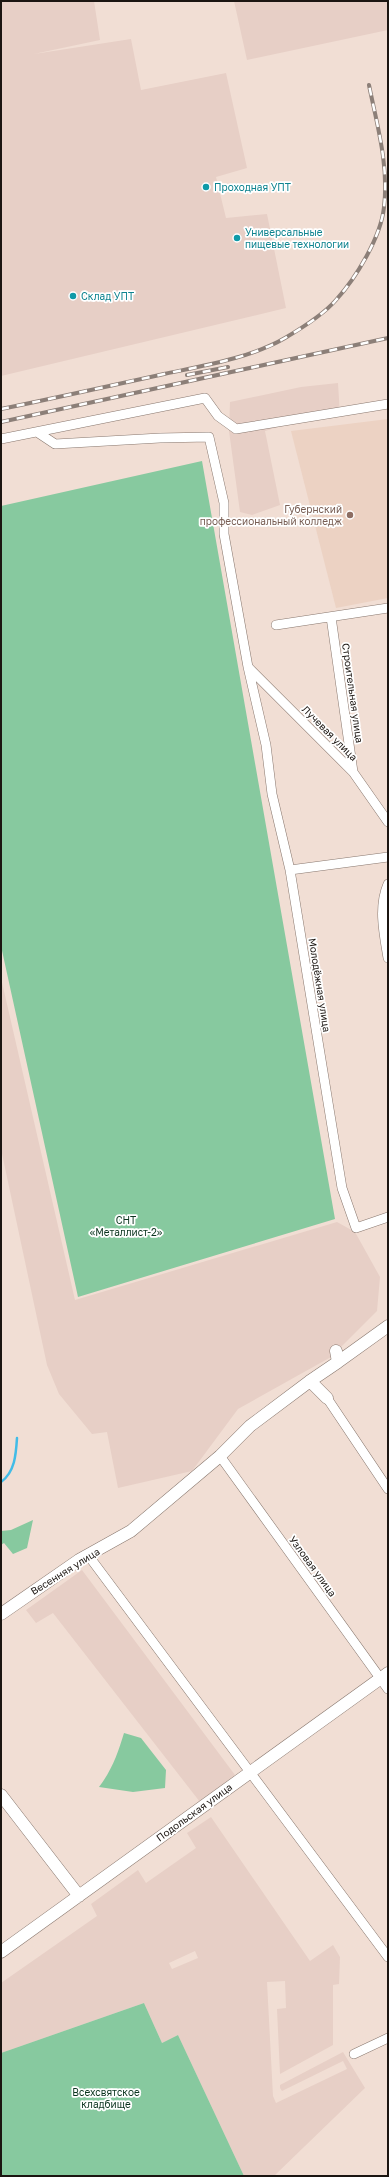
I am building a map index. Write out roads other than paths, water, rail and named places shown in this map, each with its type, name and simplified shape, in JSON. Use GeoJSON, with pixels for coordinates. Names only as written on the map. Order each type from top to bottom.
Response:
{"type":"FeatureCollection","features":[{"type":"Feature","properties":{"kind":"street"},"geometry":{"type":"LineString","coordinates":[[1,439],[206,398],[218,416],[236,429],[388,404]]}},
{"type":"Feature","properties":{"kind":"street","name":"Молодёжная улица"},"geometry":{"type":"LineString","coordinates":[[37,432],[55,444],[160,438],[209,437],[224,503],[224,534],[248,667],[266,745],[272,794],[290,870],[342,1188],[356,1228],[388,1217]]}},
{"type":"Feature","properties":{"kind":"street"},"geometry":{"type":"LineString","coordinates":[[276,625],[388,608]]}},
{"type":"Feature","properties":{"kind":"street","name":"Строительная улица"},"geometry":{"type":"LineString","coordinates":[[331,617],[353,772]]}},
{"type":"Feature","properties":{"kind":"street","name":"Лучевая улица"},"geometry":{"type":"LineString","coordinates":[[248,667],[353,772],[388,822]]}},
{"type":"Feature","properties":{"kind":"street"},"geometry":{"type":"LineString","coordinates":[[290,870],[388,857]]}},
{"type":"Feature","properties":{"kind":"street"},"geometry":{"type":"LineString","coordinates":[[388,884],[385,891],[382,922],[388,958]]}},
{"type":"Feature","properties":{"kind":"street","name":"Весенняя улица"},"geometry":{"type":"LineString","coordinates":[[1,1614],[88,1555],[131,1531],[220,1456],[250,1426],[310,1381],[337,1357],[388,1326]]}},
{"type":"Feature","properties":{"kind":"street"},"geometry":{"type":"LineString","coordinates":[[310,1381],[327,1398],[388,1489]]}},
{"type":"Feature","properties":{"kind":"street","name":"Узловая улица"},"geometry":{"type":"LineString","coordinates":[[220,1456],[384,1675],[388,1689]]}},
{"type":"Feature","properties":{"kind":"street"},"geometry":{"type":"LineString","coordinates":[[88,1555],[388,1957]]}},
{"type":"Feature","properties":{"kind":"street","name":"Подольская улица"},"geometry":{"type":"LineString","coordinates":[[1,1952],[384,1675]]}},
{"type":"Feature","properties":{"kind":"street"},"geometry":{"type":"LineString","coordinates":[[1,1795],[78,1896]]}},
{"type":"Feature","properties":{"kind":"street"},"geometry":{"type":"LineString","coordinates":[[354,2054],[388,2038]]}},
{"type":"Feature","properties":{"kind":"waterway"},"geometry":{"type":"LineString","coordinates":[[1,1482],[6,1478],[12,1468],[17,1438]]}},
{"type":"Feature","properties":{"kind":"railway"},"geometry":{"type":"LineString","coordinates":[[1,409],[242,356],[272,345],[285,338],[305,326],[325,311],[344,291],[359,269],[373,244],[382,219],[385,191],[384,160],[369,85]]}},
{"type":"Feature","properties":{"kind":"railway"},"geometry":{"type":"LineString","coordinates":[[1,422],[388,338]]}},
{"type":"Feature","properties":{"kind":"railway"},"geometry":{"type":"LineString","coordinates":[[187,375],[228,367]]}},
{"type":"Feature","properties":{"kind":"place","name":"Проходная УПТ"},"geometry":{"type":"Point","coordinates":[206,187]}},
{"type":"Feature","properties":{"kind":"place","name":"Универсальные пищевые технологии"},"geometry":{"type":"Point","coordinates":[237,238]}},
{"type":"Feature","properties":{"kind":"place","name":"Склад УПТ"},"geometry":{"type":"Point","coordinates":[73,296]}},
{"type":"Feature","properties":{"kind":"place","name":"Губернский профессиональный колледж"},"geometry":{"type":"Point","coordinates":[350,515]}},
{"type":"Feature","properties":{"kind":"park label","name":"СНТ «Металлист-2»"},"geometry":{"type":"Point","coordinates":[126,1226]}},
{"type":"Feature","properties":{"kind":"park label","name":"Всехсвятское кладбище"},"geometry":{"type":"Point","coordinates":[106,2098]}}]}
